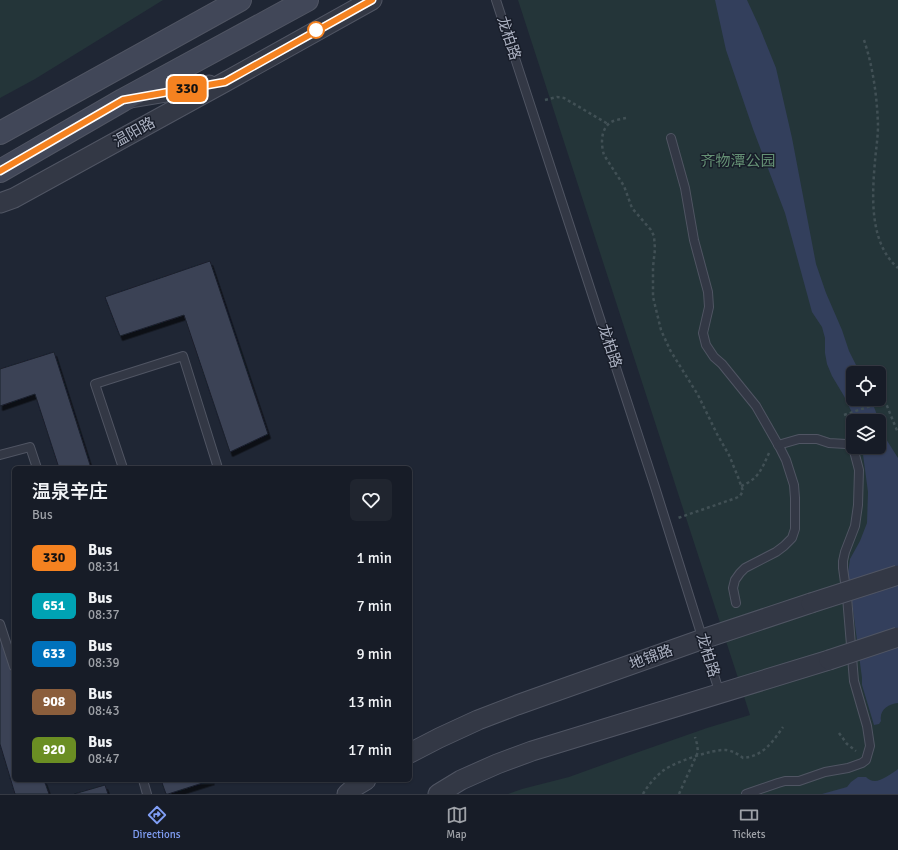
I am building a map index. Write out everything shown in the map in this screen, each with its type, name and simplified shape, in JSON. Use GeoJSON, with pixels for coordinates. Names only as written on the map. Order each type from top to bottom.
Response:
{"type":"FeatureCollection","features":[{"type":"Feature","properties":{"kind":"main road"},"geometry":{"type":"LineString","coordinates":[[0,133],[240,0]]}},
{"type":"Feature","properties":{"kind":"main road"},"geometry":{"type":"LineString","coordinates":[[0,171],[123,100],[307,0]]}},
{"type":"Feature","properties":{"kind":"street","name":"温阳路"},"geometry":{"type":"LineString","coordinates":[[0,203],[14,198],[372,0]]}},
{"type":"Feature","properties":{"kind":"street"},"geometry":{"type":"LineString","coordinates":[[123,100],[225,82]]}},
{"type":"Feature","properties":{"kind":"street","name":"地锦路"},"geometry":{"type":"LineString","coordinates":[[412,753],[439,738],[478,720],[510,708],[703,639],[898,575]]}},
{"type":"Feature","properties":{"kind":"street"},"geometry":{"type":"LineString","coordinates":[[438,794],[461,780],[532,751],[720,694],[898,637]]}},
{"type":"Feature","properties":{"kind":"street"},"geometry":{"type":"LineString","coordinates":[[347,794],[363,782]]}},
{"type":"Feature","properties":{"kind":"lane","name":"龙柏路"},"geometry":{"type":"LineString","coordinates":[[496,0],[652,476],[720,694]]}},
{"type":"Feature","properties":{"kind":"lane"},"geometry":{"type":"LineString","coordinates":[[671,138],[685,188],[694,240],[708,292],[709,306],[703,333],[706,345],[714,357],[722,364],[756,406],[786,460],[794,485],[795,529],[792,538],[776,552],[740,572],[735,580],[733,588],[736,603]]}},
{"type":"Feature","properties":{"kind":"lane"},"geometry":{"type":"LineString","coordinates":[[122,466],[96,384],[183,356],[217,466]]}},
{"type":"Feature","properties":{"kind":"lane"},"geometry":{"type":"LineString","coordinates":[[746,794],[785,781],[795,782],[832,770],[853,766],[864,762],[870,746],[868,729],[854,681],[843,568],[845,552],[855,526],[858,505],[858,470],[854,451],[851,446],[846,444],[817,439],[799,439],[778,445]]}},
{"type":"Feature","properties":{"kind":"lane"},"geometry":{"type":"LineString","coordinates":[[0,455],[30,446],[36,466]]}},
{"type":"Feature","properties":{"kind":"lane"},"geometry":{"type":"LineString","coordinates":[[0,624],[12,661]]}},
{"type":"Feature","properties":{"kind":"lane"},"geometry":{"type":"LineString","coordinates":[[144,782],[147,794]]}},
{"type":"Feature","properties":{"kind":"path"},"geometry":{"type":"LineString","coordinates":[[864,40],[872,74],[878,127],[874,176],[875,219],[881,245],[886,255],[898,268]]}},
{"type":"Feature","properties":{"kind":"path"},"geometry":{"type":"LineString","coordinates":[[545,100],[553,97],[564,98],[608,124]]}},
{"type":"Feature","properties":{"kind":"path"},"geometry":{"type":"LineString","coordinates":[[626,118],[613,121],[608,124],[602,140],[604,155],[624,186],[632,208],[651,230],[655,240],[652,279],[653,297],[661,330],[675,358],[698,395],[729,455],[743,491],[740,496],[678,518]]}},
{"type":"Feature","properties":{"kind":"path"},"geometry":{"type":"LineString","coordinates":[[844,415],[885,401],[898,433]]}},
{"type":"Feature","properties":{"kind":"path"},"geometry":{"type":"LineString","coordinates":[[741,486],[756,478],[771,450],[778,445]]}},
{"type":"Feature","properties":{"kind":"path"},"geometry":{"type":"LineString","coordinates":[[643,794],[655,778],[663,771],[687,759],[722,750],[731,751],[743,758],[758,754],[774,741],[783,727]]}},
{"type":"Feature","properties":{"kind":"path"},"geometry":{"type":"LineString","coordinates":[[839,733],[847,744],[866,758]]}},
{"type":"Feature","properties":{"kind":"path"},"geometry":{"type":"LineString","coordinates":[[678,794],[698,752],[695,737]]}},
{"type":"Feature","properties":{"kind":"green space"},"geometry":{"type":"Polygon","coordinates":[[[0,0],[163,0],[35,79],[0,98],[0,0]]]}},
{"type":"Feature","properties":{"kind":"green space","name":"齐物潭公园"},"geometry":{"type":"Polygon","coordinates":[[[518,0],[898,0],[898,794],[508,794],[569,777],[707,728],[750,715],[518,0]]]}},
{"type":"Feature","properties":{"kind":"water"},"geometry":{"type":"Polygon","coordinates":[[[715,0],[747,0],[776,68],[792,138],[816,264],[849,351],[856,366],[846,366],[846,400],[827,364],[825,338],[822,327],[812,312],[785,213],[753,129],[726,50],[715,0]]]}},
{"type":"Feature","properties":{"kind":"water"},"geometry":{"type":"Polygon","coordinates":[[[849,406],[874,406],[877,414],[853,414],[849,406]]]}},
{"type":"Feature","properties":{"kind":"water"},"geometry":{"type":"Polygon","coordinates":[[[886,439],[898,458],[898,703],[885,708],[881,714],[881,721],[879,724],[874,725],[862,685],[848,572],[850,559],[860,541],[867,523],[868,492],[863,454],[886,454],[886,439]]]}},
{"type":"Feature","properties":{"kind":"water"},"geometry":{"type":"Polygon","coordinates":[[[898,769],[898,794],[822,794],[847,787],[858,777],[866,777],[871,780],[878,781],[898,769]]]}},
{"type":"Feature","properties":{"kind":"building"},"geometry":{"type":"Polygon","coordinates":[[[210,261],[268,434],[230,452],[184,315],[120,336],[105,297],[210,261]]]}},
{"type":"Feature","properties":{"kind":"building"},"geometry":{"type":"Polygon","coordinates":[[[54,352],[90,466],[58,466],[35,394],[0,406],[0,369],[54,352]]]}},
{"type":"Feature","properties":{"kind":"building"},"geometry":{"type":"Polygon","coordinates":[[[0,634],[12,673],[12,782],[45,782],[49,794],[15,794],[0,744],[0,634]]]}},
{"type":"Feature","properties":{"kind":"building"},"geometry":{"type":"Polygon","coordinates":[[[162,782],[206,782],[168,794],[166,794],[162,782]]]}},
{"type":"Feature","properties":{"kind":"building"},"geometry":{"type":"Polygon","coordinates":[[[105,785],[108,794],[74,794],[105,785]]]}},
{"type":"Feature","properties":{"kind":"bus line","name":"330"},"geometry":{"type":"LineString","coordinates":[[0,171],[123,100],[225,82],[372,0]]}}]}
